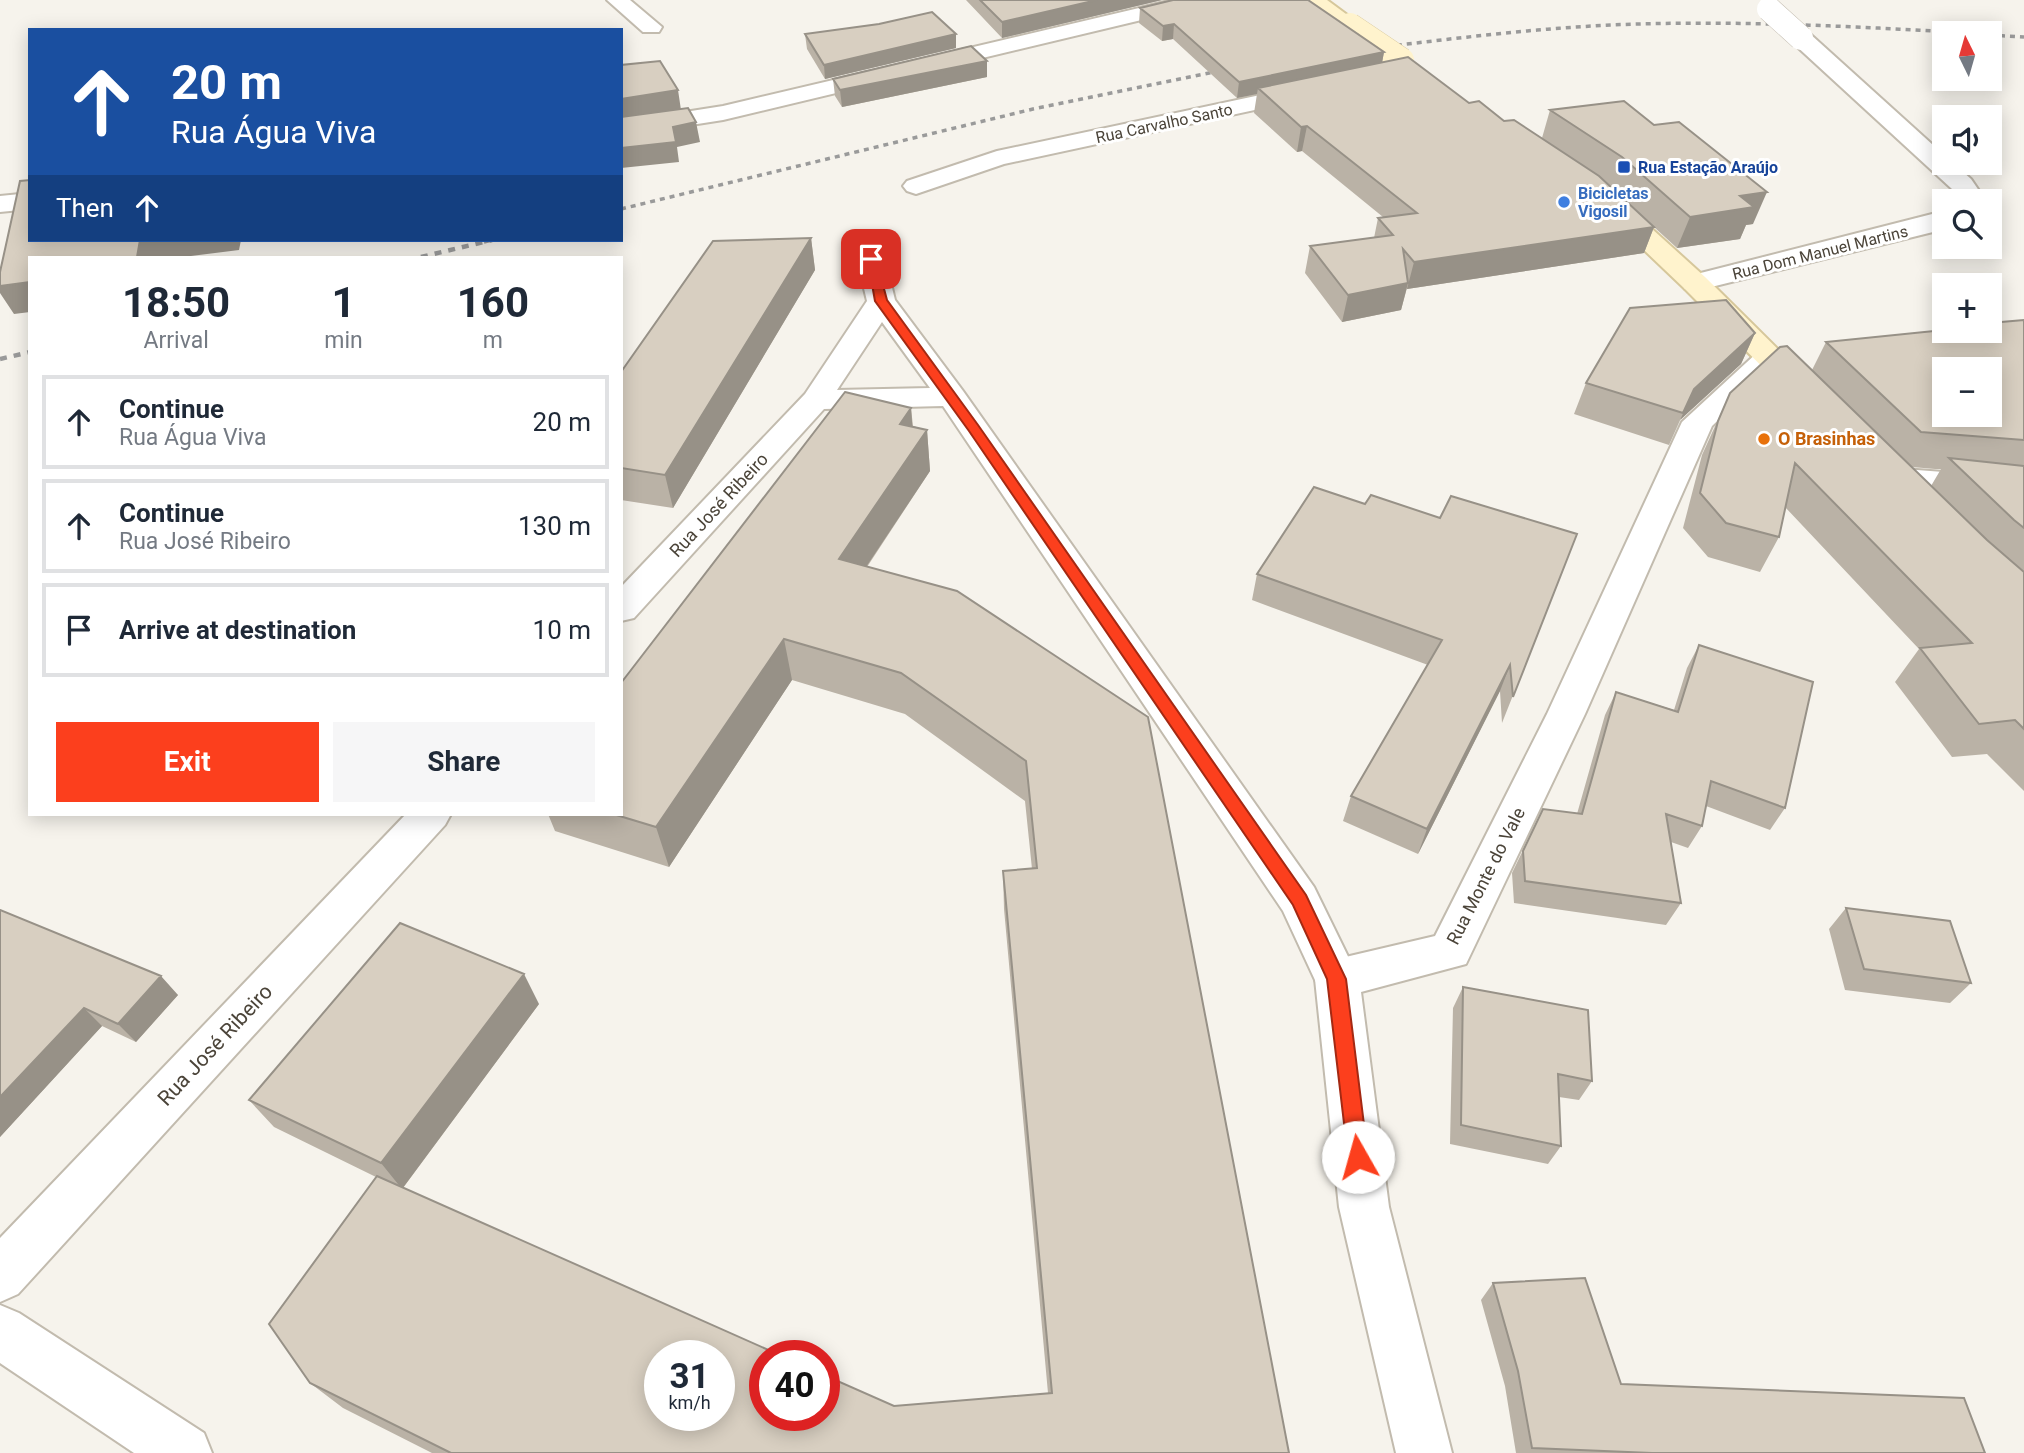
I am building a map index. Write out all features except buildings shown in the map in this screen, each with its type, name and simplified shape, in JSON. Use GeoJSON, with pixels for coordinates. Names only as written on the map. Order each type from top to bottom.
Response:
{"type":"FeatureCollection","features":[{"type":"Feature","properties":{"kind":"main road"},"geometry":{"type":"LineString","coordinates":[[1313,0],[1408,70]]}},
{"type":"Feature","properties":{"kind":"main road"},"geometry":{"type":"LineString","coordinates":[[1590,188],[1695,283],[1825,413]]}},
{"type":"Feature","properties":{"kind":"main road"},"geometry":{"type":"LineString","coordinates":[[1881,468],[1919,507]]}},
{"type":"Feature","properties":{"kind":"street"},"geometry":{"type":"LineString","coordinates":[[617,0],[651,27]]}},
{"type":"Feature","properties":{"kind":"street"},"geometry":{"type":"LineString","coordinates":[[623,129],[723,113],[1200,0]]}},
{"type":"Feature","properties":{"kind":"street"},"geometry":{"type":"LineString","coordinates":[[1765,4],[1965,189]]}},
{"type":"Feature","properties":{"kind":"street","name":"Rua Carvalho Santo"},"geometry":{"type":"LineString","coordinates":[[916,186],[997,158],[1334,87]]}},
{"type":"Feature","properties":{"kind":"street"},"geometry":{"type":"LineString","coordinates":[[0,204],[28,201]]}},
{"type":"Feature","properties":{"kind":"street","name":"Rua Dom Manuel Martins"},"geometry":{"type":"LineString","coordinates":[[1695,283],[1932,225]]}},
{"type":"Feature","properties":{"kind":"street"},"geometry":{"type":"LineString","coordinates":[[871,259],[881,301],[952,397],[1299,900],[1337,979],[1364,1207],[1424,1453]]}},
{"type":"Feature","properties":{"kind":"street","name":"Rua José Ribeiro"},"geometry":{"type":"LineString","coordinates":[[623,607],[816,400],[881,301]]}},
{"type":"Feature","properties":{"kind":"street","name":"Rua Monte do Vale"},"geometry":{"type":"LineString","coordinates":[[1337,979],[1450,951],[1566,714],[1698,422],[1769,357]]}},
{"type":"Feature","properties":{"kind":"street"},"geometry":{"type":"LineString","coordinates":[[816,400],[952,397]]}},
{"type":"Feature","properties":{"kind":"street"},"geometry":{"type":"LineString","coordinates":[[1881,468],[2024,489]]}},
{"type":"Feature","properties":{"kind":"street","name":"Rua José Ribeiro"},"geometry":{"type":"LineString","coordinates":[[0,1276],[428,816]]}},
{"type":"Feature","properties":{"kind":"street"},"geometry":{"type":"LineString","coordinates":[[0,1332],[184,1453]]}},
{"type":"Feature","properties":{"kind":"railway"},"geometry":{"type":"LineString","coordinates":[[1357,50],[1484,35],[1611,25],[1790,24],[1932,31]]}},
{"type":"Feature","properties":{"kind":"railway"},"geometry":{"type":"LineString","coordinates":[[2002,36],[2024,37]]}},
{"type":"Feature","properties":{"kind":"railway"},"geometry":{"type":"LineString","coordinates":[[623,209],[1033,109],[1229,69]]}},
{"type":"Feature","properties":{"kind":"railway"},"geometry":{"type":"LineString","coordinates":[[425,256],[484,242]]}},
{"type":"Feature","properties":{"kind":"railway"},"geometry":{"type":"LineString","coordinates":[[0,359],[28,352]]}},
{"type":"Feature","properties":{"kind":"place","name":"Rua Estação Araújo"},"geometry":{"type":"Point","coordinates":[1624,167]}},
{"type":"Feature","properties":{"kind":"place","name":"Bicicletas Vigosil"},"geometry":{"type":"Point","coordinates":[1564,202]}},
{"type":"Feature","properties":{"kind":"place","name":"O Brasinhas"},"geometry":{"type":"Point","coordinates":[1764,439]}},
{"type":"Feature","properties":{"kind":"route"},"geometry":{"type":"LineString","coordinates":[[871,259],[881,301],[924,357],[1299,900],[1337,979],[1358,1157]]}}]}
